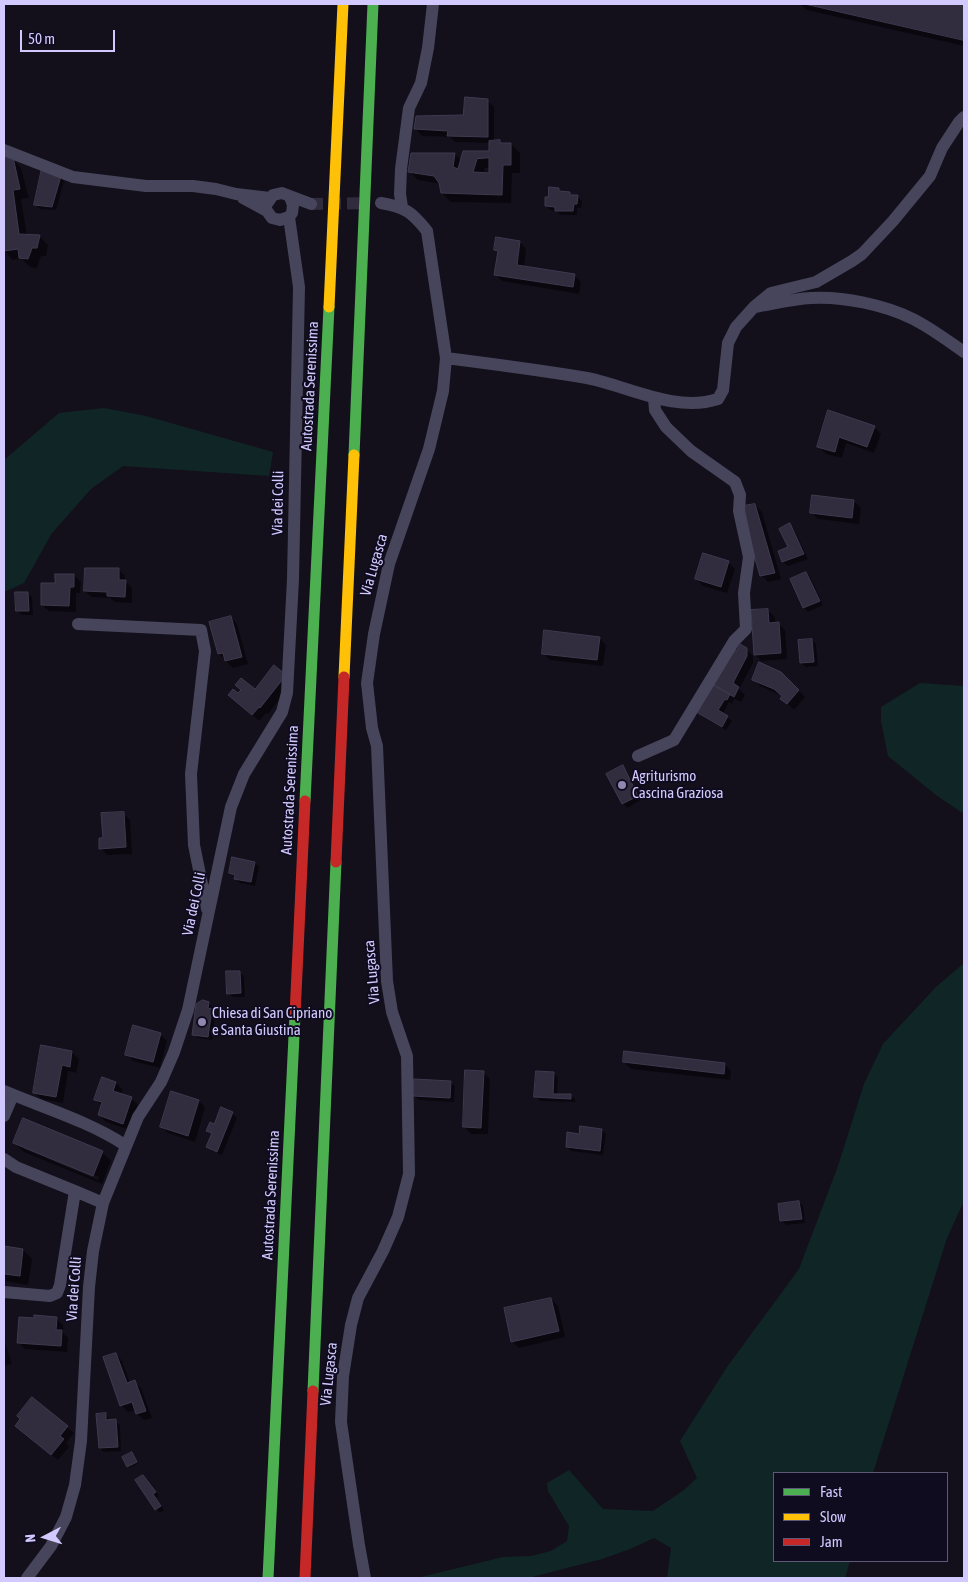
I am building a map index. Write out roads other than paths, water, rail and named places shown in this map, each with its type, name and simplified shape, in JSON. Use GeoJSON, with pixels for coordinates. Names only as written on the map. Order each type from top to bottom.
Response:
{"type":"FeatureCollection","features":[{"type":"Feature","properties":{"kind":"highway","name":"Autostrada Serenissima"},"geometry":{"type":"LineString","coordinates":[[268,1578],[343,4]]}},
{"type":"Feature","properties":{"kind":"highway"},"geometry":{"type":"LineString","coordinates":[[305,1578],[372,4]]}},
{"type":"Feature","properties":{"kind":"street"},"geometry":{"type":"LineString","coordinates":[[381,203],[402,207],[401,169],[409,108],[421,83],[428,48],[433,4]]}},
{"type":"Feature","properties":{"kind":"street"},"geometry":{"type":"LineString","coordinates":[[446,358],[588,378],[654,398],[679,402],[708,403],[718,400],[723,390],[728,343],[736,327],[754,307],[771,293],[816,282],[862,254],[893,221],[930,176],[942,148],[964,117]]}},
{"type":"Feature","properties":{"kind":"street"},"geometry":{"type":"LineString","coordinates":[[4,150],[72,177],[146,186],[193,186],[270,198]]}},
{"type":"Feature","properties":{"kind":"street"},"geometry":{"type":"LineString","coordinates":[[277,193],[282,193],[287,211],[269,215],[266,206],[270,198],[277,193]]}},
{"type":"Feature","properties":{"kind":"street"},"geometry":{"type":"LineString","coordinates":[[236,194],[267,210]]}},
{"type":"Feature","properties":{"kind":"street","name":"Via Lugasca"},"geometry":{"type":"LineString","coordinates":[[365,1578],[341,1422],[343,1376],[351,1325],[358,1298],[398,1218],[409,1174],[407,1056],[392,1012],[387,981],[377,746],[372,728],[366,683],[389,564],[428,449],[443,392],[446,358],[427,231],[418,220],[402,207]]}},
{"type":"Feature","properties":{"kind":"street","name":"Via dei Colli"},"geometry":{"type":"LineString","coordinates":[[27,1578],[51,1546],[66,1517],[75,1485],[81,1441],[90,1278],[93,1251],[103,1203],[138,1117],[161,1082],[174,1052],[188,1010],[231,808],[244,774],[282,712],[287,693],[293,579],[299,287],[287,211]]}},
{"type":"Feature","properties":{"kind":"street"},"geometry":{"type":"LineString","coordinates":[[754,307],[812,298],[838,299],[866,304],[889,309],[913,319],[964,352]]}},
{"type":"Feature","properties":{"kind":"street"},"geometry":{"type":"LineString","coordinates":[[638,756],[674,740],[734,641],[746,629],[744,593],[749,557],[739,510],[740,495],[735,482],[691,451],[666,427],[655,410],[654,398]]}},
{"type":"Feature","properties":{"kind":"street"},"geometry":{"type":"LineString","coordinates":[[78,624],[201,630],[205,651],[191,774],[194,845],[208,914]]}},
{"type":"Feature","properties":{"kind":"street"},"geometry":{"type":"LineString","coordinates":[[4,1116],[8,1093],[72,1118],[125,1145]]}},
{"type":"Feature","properties":{"kind":"street"},"geometry":{"type":"LineString","coordinates":[[4,1163],[103,1203]]}},
{"type":"Feature","properties":{"kind":"street"},"geometry":{"type":"LineString","coordinates":[[4,1292],[50,1296],[57,1293],[60,1285],[75,1191]]}},
{"type":"Feature","properties":{"kind":"tunnel"},"geometry":{"type":"LineString","coordinates":[[311,204],[369,203]]}},
{"type":"Feature","properties":{"kind":"place","name":"Agriturismo Cascina Graziosa"},"geometry":{"type":"Point","coordinates":[622,785]}},
{"type":"Feature","properties":{"kind":"place","name":"Chiesa di San Cipriano e Santa Giustina"},"geometry":{"type":"Point","coordinates":[202,1022]}}]}
